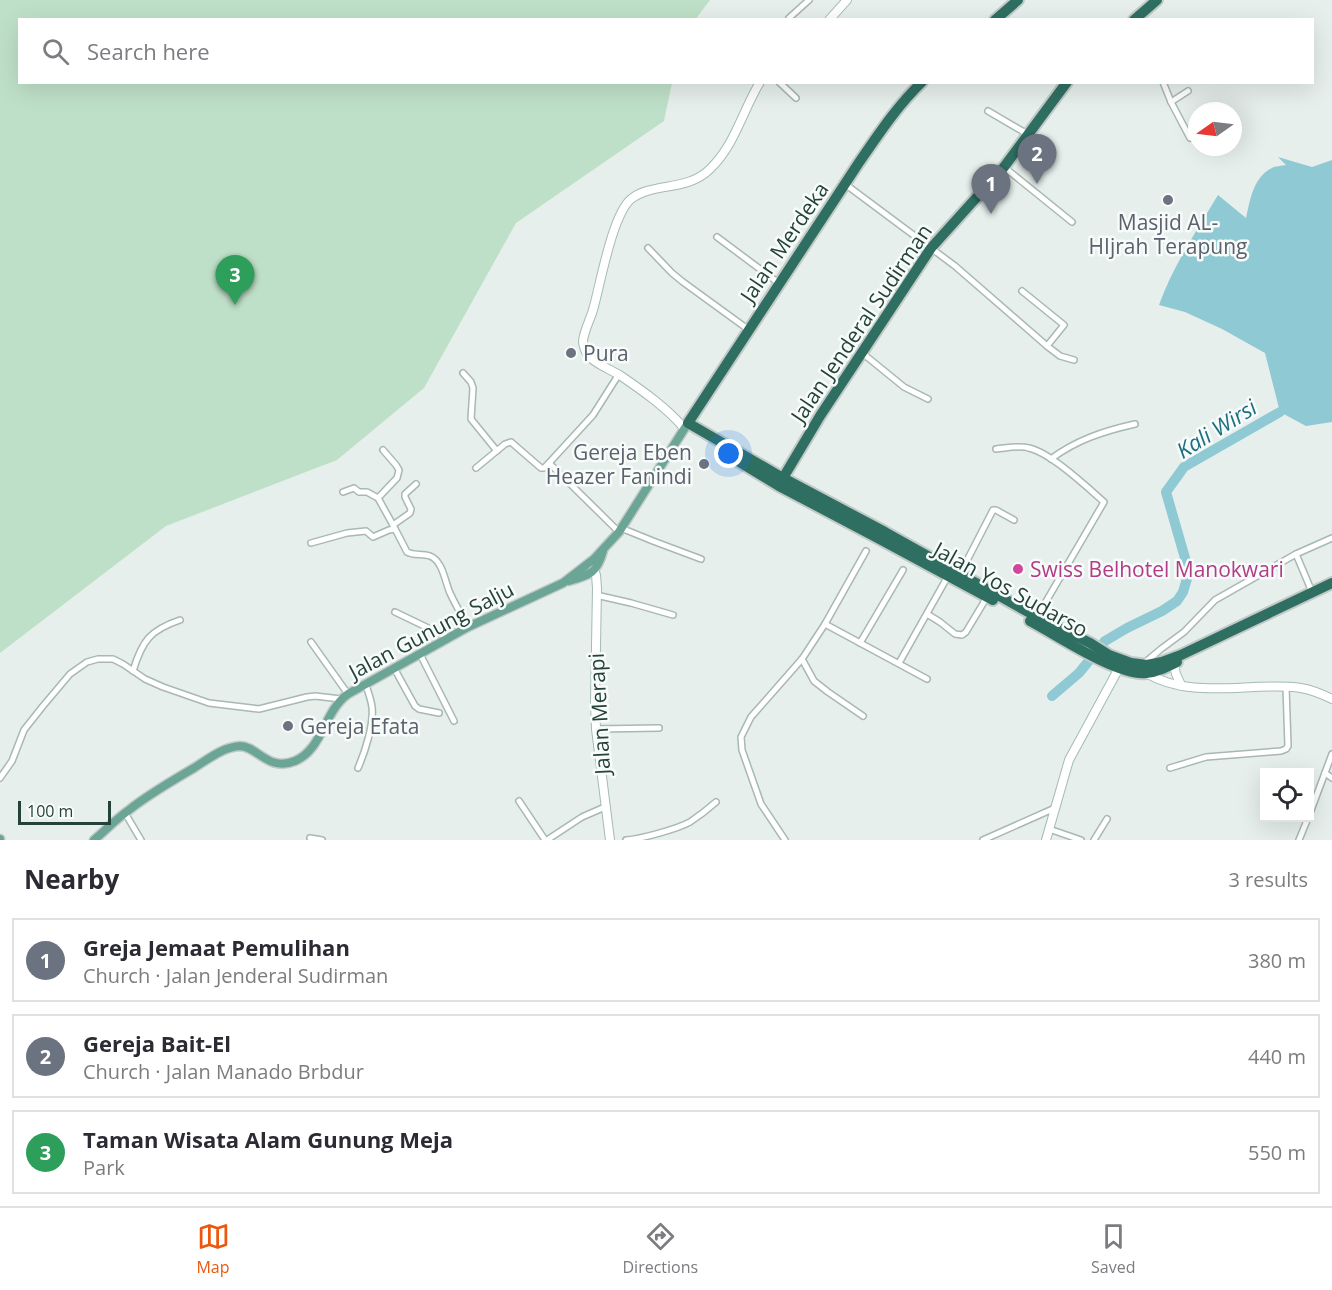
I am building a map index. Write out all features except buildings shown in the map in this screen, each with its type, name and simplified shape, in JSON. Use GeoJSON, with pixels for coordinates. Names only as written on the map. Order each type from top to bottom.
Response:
{"type":"FeatureCollection","features":[{"type":"Feature","properties":{"kind":"highway"},"geometry":{"type":"LineString","coordinates":[[997,18],[1018,0]]}},
{"type":"Feature","properties":{"kind":"highway"},"geometry":{"type":"LineString","coordinates":[[1136,18],[1157,0]]}},
{"type":"Feature","properties":{"kind":"highway","name":"Jalan Merdeka"},"geometry":{"type":"LineString","coordinates":[[686,425],[886,123],[920,84]]}},
{"type":"Feature","properties":{"kind":"highway","name":"Jalan Jenderal Sudirman"},"geometry":{"type":"LineString","coordinates":[[783,478],[861,352],[931,248],[1004,167],[1066,84]]}},
{"type":"Feature","properties":{"kind":"highway","name":"Jalan Yos Sudarso"},"geometry":{"type":"LineString","coordinates":[[686,425],[900,545],[948,576],[1107,658],[1119,668],[1132,672],[1144,669],[1164,669],[1312,591],[1332,583]]}},
{"type":"Feature","properties":{"kind":"highway","name":"Jalan Yos Sudarso"},"geometry":{"type":"LineString","coordinates":[[686,425],[779,486],[960,574],[1088,648]]}},
{"type":"Feature","properties":{"kind":"highway","name":"Jalan Yos Sudarso"},"geometry":{"type":"LineString","coordinates":[[1144,669],[1332,590]]}},
{"type":"Feature","properties":{"kind":"highway","name":"Jalan Yos Sudarso"},"geometry":{"type":"LineString","coordinates":[[1107,658],[1131,663],[1144,669]]}},
{"type":"Feature","properties":{"kind":"main road"},"geometry":{"type":"LineString","coordinates":[[590,568],[598,566],[603,550],[620,530],[686,425]]}},
{"type":"Feature","properties":{"kind":"main road","name":"Jalan Gunung Salju"},"geometry":{"type":"LineString","coordinates":[[94,840],[143,800],[228,748],[246,747],[270,762],[292,762],[314,746],[330,714],[344,696],[468,627],[590,568]]}},
{"type":"Feature","properties":{"kind":"street"},"geometry":{"type":"LineString","coordinates":[[789,18],[809,0]]}},
{"type":"Feature","properties":{"kind":"street"},"geometry":{"type":"LineString","coordinates":[[831,18],[847,0]]}},
{"type":"Feature","properties":{"kind":"street"},"geometry":{"type":"LineString","coordinates":[[686,425],[619,374],[590,358],[584,348],[583,339],[608,252],[626,203],[635,196],[691,182],[709,170],[729,145],[759,84]]}},
{"type":"Feature","properties":{"kind":"street"},"geometry":{"type":"LineString","coordinates":[[781,84],[796,98]]}},
{"type":"Feature","properties":{"kind":"street"},"geometry":{"type":"LineString","coordinates":[[1164,84],[1188,134]]}},
{"type":"Feature","properties":{"kind":"street"},"geometry":{"type":"LineString","coordinates":[[1171,102],[1188,91]]}},
{"type":"Feature","properties":{"kind":"street"},"geometry":{"type":"LineString","coordinates":[[988,111],[1029,135]]}},
{"type":"Feature","properties":{"kind":"street"},"geometry":{"type":"LineString","coordinates":[[1004,167],[1072,222]]}},
{"type":"Feature","properties":{"kind":"street"},"geometry":{"type":"LineString","coordinates":[[845,184],[979,286],[1060,356],[1074,360]]}},
{"type":"Feature","properties":{"kind":"street"},"geometry":{"type":"LineString","coordinates":[[717,237],[780,284]]}},
{"type":"Feature","properties":{"kind":"street"},"geometry":{"type":"LineString","coordinates":[[648,248],[683,282],[749,330]]}},
{"type":"Feature","properties":{"kind":"street"},"geometry":{"type":"LineString","coordinates":[[1022,291],[1065,325],[1047,346]]}},
{"type":"Feature","properties":{"kind":"street"},"geometry":{"type":"LineString","coordinates":[[861,352],[904,387],[928,399]]}},
{"type":"Feature","properties":{"kind":"street"},"geometry":{"type":"LineString","coordinates":[[463,374],[471,382],[473,388],[471,419],[497,451]]}},
{"type":"Feature","properties":{"kind":"street"},"geometry":{"type":"LineString","coordinates":[[476,468],[505,444],[511,442],[541,468],[544,468],[593,414],[619,374]]}},
{"type":"Feature","properties":{"kind":"street"},"geometry":{"type":"LineString","coordinates":[[1051,459],[1080,440],[1135,424]]}},
{"type":"Feature","properties":{"kind":"street"},"geometry":{"type":"LineString","coordinates":[[996,449],[1030,448],[1051,459],[1104,503],[1037,617]]}},
{"type":"Feature","properties":{"kind":"street"},"geometry":{"type":"LineString","coordinates":[[378,498],[397,478],[399,470],[383,450]]}},
{"type":"Feature","properties":{"kind":"street"},"geometry":{"type":"LineString","coordinates":[[549,463],[620,530],[701,559]]}},
{"type":"Feature","properties":{"kind":"street"},"geometry":{"type":"LineString","coordinates":[[312,543],[360,531],[368,531],[373,537],[389,530],[410,513],[411,509],[405,494],[416,484]]}},
{"type":"Feature","properties":{"kind":"street"},"geometry":{"type":"LineString","coordinates":[[343,492],[354,488],[378,498],[407,552],[413,555],[430,556],[434,559],[468,627]]}},
{"type":"Feature","properties":{"kind":"street"},"geometry":{"type":"LineString","coordinates":[[960,574],[993,510],[1014,520]]}},
{"type":"Feature","properties":{"kind":"street"},"geometry":{"type":"LineString","coordinates":[[1332,538],[1296,554],[1215,600],[1184,632],[1161,649],[1144,669],[1159,680],[1181,685],[1229,689],[1286,687],[1312,690],[1332,699]]}},
{"type":"Feature","properties":{"kind":"street"},"geometry":{"type":"LineString","coordinates":[[785,840],[759,797],[742,750],[741,737],[751,717],[802,659],[825,624],[866,551]]}},
{"type":"Feature","properties":{"kind":"street"},"geometry":{"type":"LineString","coordinates":[[1296,554],[1312,591]]}},
{"type":"Feature","properties":{"kind":"street","name":"Jalan Merapi"},"geometry":{"type":"LineString","coordinates":[[590,568],[597,592],[596,729],[610,840]]}},
{"type":"Feature","properties":{"kind":"street"},"geometry":{"type":"LineString","coordinates":[[860,643],[903,570]]}},
{"type":"Feature","properties":{"kind":"street"},"geometry":{"type":"LineString","coordinates":[[899,663],[948,576]]}},
{"type":"Feature","properties":{"kind":"street"},"geometry":{"type":"LineString","coordinates":[[597,592],[673,615]]}},
{"type":"Feature","properties":{"kind":"street"},"geometry":{"type":"LineString","coordinates":[[927,614],[955,634],[962,635],[987,597]]}},
{"type":"Feature","properties":{"kind":"street"},"geometry":{"type":"LineString","coordinates":[[395,612],[449,638]]}},
{"type":"Feature","properties":{"kind":"street"},"geometry":{"type":"LineString","coordinates":[[133,671],[139,652],[150,635],[180,620]]}},
{"type":"Feature","properties":{"kind":"street"},"geometry":{"type":"LineString","coordinates":[[825,624],[927,679]]}},
{"type":"Feature","properties":{"kind":"street"},"geometry":{"type":"LineString","coordinates":[[311,642],[344,696]]}},
{"type":"Feature","properties":{"kind":"street"},"geometry":{"type":"LineString","coordinates":[[420,654],[454,721]]}},
{"type":"Feature","properties":{"kind":"street"},"geometry":{"type":"LineString","coordinates":[[0,778],[12,761],[24,730],[70,674],[87,662],[98,659],[113,659],[145,680],[196,699],[254,710],[307,697],[344,696]]}},
{"type":"Feature","properties":{"kind":"street"},"geometry":{"type":"LineString","coordinates":[[802,659],[813,681],[863,716]]}},
{"type":"Feature","properties":{"kind":"street"},"geometry":{"type":"LineString","coordinates":[[1174,664],[1181,685]]}},
{"type":"Feature","properties":{"kind":"street"},"geometry":{"type":"LineString","coordinates":[[394,668],[417,708],[439,713]]}},
{"type":"Feature","properties":{"kind":"street"},"geometry":{"type":"LineString","coordinates":[[1046,840],[1072,754],[1119,668]]}},
{"type":"Feature","properties":{"kind":"street"},"geometry":{"type":"LineString","coordinates":[[358,768],[372,717],[372,708],[365,683]]}},
{"type":"Feature","properties":{"kind":"street"},"geometry":{"type":"LineString","coordinates":[[1170,768],[1206,757],[1286,749],[1288,746],[1286,687]]}},
{"type":"Feature","properties":{"kind":"street"},"geometry":{"type":"LineString","coordinates":[[596,729],[659,728]]}},
{"type":"Feature","properties":{"kind":"street"},"geometry":{"type":"LineString","coordinates":[[1314,802],[1332,754]]}},
{"type":"Feature","properties":{"kind":"street"},"geometry":{"type":"LineString","coordinates":[[1325,773],[1332,778]]}},
{"type":"Feature","properties":{"kind":"street"},"geometry":{"type":"LineString","coordinates":[[519,801],[546,840],[582,817],[605,807]]}},
{"type":"Feature","properties":{"kind":"street"},"geometry":{"type":"LineString","coordinates":[[626,840],[684,824],[716,802]]}},
{"type":"Feature","properties":{"kind":"street"},"geometry":{"type":"LineString","coordinates":[[983,840],[1055,808]]}},
{"type":"Feature","properties":{"kind":"street"},"geometry":{"type":"LineString","coordinates":[[125,813],[141,840]]}},
{"type":"Feature","properties":{"kind":"street"},"geometry":{"type":"LineString","coordinates":[[1094,840],[1107,819]]}},
{"type":"Feature","properties":{"kind":"street"},"geometry":{"type":"LineString","coordinates":[[1301,839],[1307,822]]}},
{"type":"Feature","properties":{"kind":"street"},"geometry":{"type":"LineString","coordinates":[[1049,829],[1081,840]]}},
{"type":"Feature","properties":{"kind":"street"},"geometry":{"type":"LineString","coordinates":[[310,838],[322,840]]}},
{"type":"Feature","properties":{"kind":"green space"},"geometry":{"type":"Polygon","coordinates":[[[0,0],[710,0],[696,18],[18,18],[18,84],[672,84],[664,121],[516,223],[424,388],[337,460],[166,526],[0,653],[0,0]]]}},
{"type":"Feature","properties":{"kind":"water"},"geometry":{"type":"Polygon","coordinates":[[[1278,157],[1312,167],[1332,160],[1332,422],[1306,426],[1280,412],[1265,353],[1185,312],[1159,305],[1178,262],[1218,195],[1246,218],[1253,190],[1260,177],[1273,167],[1286,165],[1278,157]]]}},
{"type":"Feature","properties":{"kind":"waterway","name":"Kali Wirsi"},"geometry":{"type":"LineString","coordinates":[[1052,696],[1079,673],[1105,641],[1162,611],[1177,601],[1183,592],[1189,572],[1166,492],[1184,467],[1280,412]]}},
{"type":"Feature","properties":{"kind":"place","name":"Gereja Bait-El"},"geometry":{"type":"Point","coordinates":[1037,184]}},
{"type":"Feature","properties":{"kind":"place","name":"Masjid AL- HIjrah Terapung"},"geometry":{"type":"Point","coordinates":[1168,200]}},
{"type":"Feature","properties":{"kind":"place","name":"Greja Jemaat Pemulihan"},"geometry":{"type":"Point","coordinates":[991,214]}},
{"type":"Feature","properties":{"kind":"place","name":"Taman Wisata Alam Gunung Meja"},"geometry":{"type":"Point","coordinates":[235,305]}},
{"type":"Feature","properties":{"kind":"place","name":"Pura"},"geometry":{"type":"Point","coordinates":[571,353]}},
{"type":"Feature","properties":{"kind":"place","name":"Gereja Eben Heazer Fanindi"},"geometry":{"type":"Point","coordinates":[704,464]}},
{"type":"Feature","properties":{"kind":"place","name":"Swiss Belhotel Manokwari"},"geometry":{"type":"Point","coordinates":[1018,569]}},
{"type":"Feature","properties":{"kind":"place","name":"Gereja Efata"},"geometry":{"type":"Point","coordinates":[288,726]}}]}
